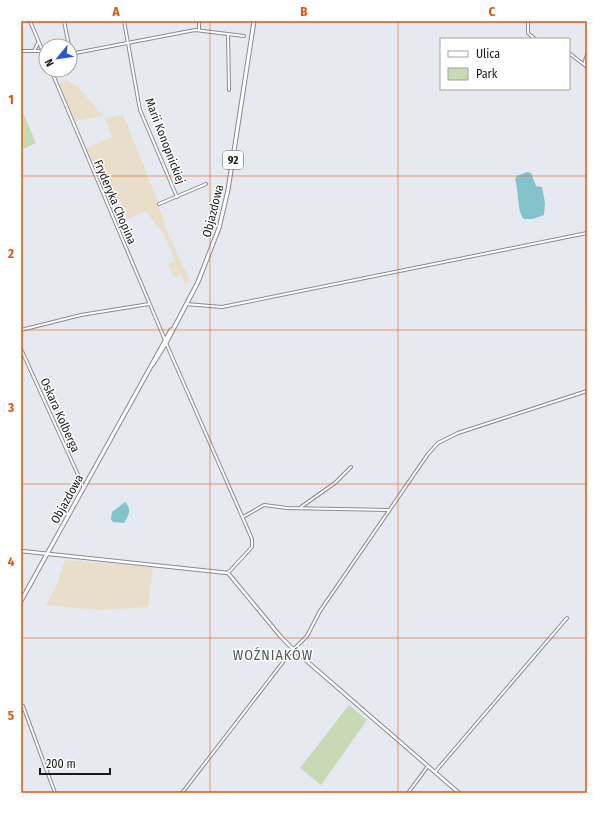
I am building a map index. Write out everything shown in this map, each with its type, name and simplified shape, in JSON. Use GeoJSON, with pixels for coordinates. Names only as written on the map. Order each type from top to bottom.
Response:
{"type":"FeatureCollection","features":[{"type":"Feature","properties":{"kind":"main road","name":"Objazdowa"},"geometry":{"type":"LineString","coordinates":[[21,601],[174,326],[208,259],[223,214],[228,190],[254,21]]}},
{"type":"Feature","properties":{"kind":"street"},"geometry":{"type":"LineString","coordinates":[[30,21],[38,41],[34,51]]}},
{"type":"Feature","properties":{"kind":"street"},"geometry":{"type":"LineString","coordinates":[[64,21],[68,38]]}},
{"type":"Feature","properties":{"kind":"street","name":"Marii Konopnickiej"},"geometry":{"type":"LineString","coordinates":[[124,21],[140,110],[177,196]]}},
{"type":"Feature","properties":{"kind":"street"},"geometry":{"type":"LineString","coordinates":[[199,21],[199,30]]}},
{"type":"Feature","properties":{"kind":"street"},"geometry":{"type":"LineString","coordinates":[[528,21],[528,33],[534,38]]}},
{"type":"Feature","properties":{"kind":"street"},"geometry":{"type":"LineString","coordinates":[[78,53],[199,30],[244,36]]}},
{"type":"Feature","properties":{"kind":"street"},"geometry":{"type":"LineString","coordinates":[[228,34],[229,90]]}},
{"type":"Feature","properties":{"kind":"street"},"geometry":{"type":"LineString","coordinates":[[21,51],[38,51]]}},
{"type":"Feature","properties":{"kind":"street"},"geometry":{"type":"LineString","coordinates":[[570,53],[587,67]]}},
{"type":"Feature","properties":{"kind":"street"},"geometry":{"type":"LineString","coordinates":[[584,64],[587,55]]}},
{"type":"Feature","properties":{"kind":"street","name":"Fryderyka Chopina"},"geometry":{"type":"LineString","coordinates":[[53,78],[165,342],[252,539],[252,547],[228,573]]}},
{"type":"Feature","properties":{"kind":"street","name":"Marii Konopnickiej"},"geometry":{"type":"LineString","coordinates":[[159,204],[206,184]]}},
{"type":"Feature","properties":{"kind":"street"},"geometry":{"type":"LineString","coordinates":[[186,304],[222,307],[587,233]]}},
{"type":"Feature","properties":{"kind":"street"},"geometry":{"type":"LineString","coordinates":[[21,330],[81,315],[149,304]]}},
{"type":"Feature","properties":{"kind":"street","name":"Oskara Kolberga"},"geometry":{"type":"LineString","coordinates":[[21,349],[84,488]]}},
{"type":"Feature","properties":{"kind":"street"},"geometry":{"type":"LineString","coordinates":[[182,793],[294,650],[307,636],[320,611],[389,510],[428,454],[444,438],[587,391]]}},
{"type":"Feature","properties":{"kind":"street"},"geometry":{"type":"LineString","coordinates":[[300,508],[334,483],[351,467]]}},
{"type":"Feature","properties":{"kind":"street"},"geometry":{"type":"LineString","coordinates":[[243,517],[264,505],[300,508],[389,510]]}},
{"type":"Feature","properties":{"kind":"street"},"geometry":{"type":"LineString","coordinates":[[21,551],[228,573],[281,638],[458,793]]}},
{"type":"Feature","properties":{"kind":"street"},"geometry":{"type":"LineString","coordinates":[[434,772],[567,618]]}},
{"type":"Feature","properties":{"kind":"street"},"geometry":{"type":"LineString","coordinates":[[23,706],[55,793]]}},
{"type":"Feature","properties":{"kind":"street"},"geometry":{"type":"LineString","coordinates":[[408,793],[428,766]]}},
{"type":"Feature","properties":{"kind":"shaded area"},"geometry":{"type":"Polygon","coordinates":[[[67,80],[78,87],[103,116],[75,121],[59,84],[67,80]]]}},
{"type":"Feature","properties":{"kind":"shaded area"},"geometry":{"type":"Polygon","coordinates":[[[123,115],[158,202],[165,227],[190,281],[185,284],[181,274],[174,278],[168,264],[175,261],[165,236],[146,211],[127,219],[119,198],[109,202],[87,148],[112,137],[105,118],[123,115]]]}},
{"type":"Feature","properties":{"kind":"shaded area"},"geometry":{"type":"Polygon","coordinates":[[[65,560],[153,567],[148,607],[101,610],[46,605],[58,582],[65,560]]]}},
{"type":"Feature","properties":{"kind":"green space"},"geometry":{"type":"Polygon","coordinates":[[[21,108],[36,143],[21,150],[21,108]]]}},
{"type":"Feature","properties":{"kind":"green space"},"geometry":{"type":"Polygon","coordinates":[[[349,705],[367,720],[321,785],[300,768],[349,705]]]}},
{"type":"Feature","properties":{"kind":"water"},"geometry":{"type":"Polygon","coordinates":[[[527,172],[531,173],[536,186],[542,187],[545,203],[544,215],[533,219],[524,219],[520,212],[515,179],[517,176],[527,172]]]}},
{"type":"Feature","properties":{"kind":"water"},"geometry":{"type":"Polygon","coordinates":[[[125,502],[129,510],[126,520],[124,523],[113,522],[111,519],[112,512],[125,502]]]}},
{"type":"Feature","properties":{"kind":"district","name":"WOŹNIAKÓW"},"geometry":{"type":"Point","coordinates":[273,655]}}]}
